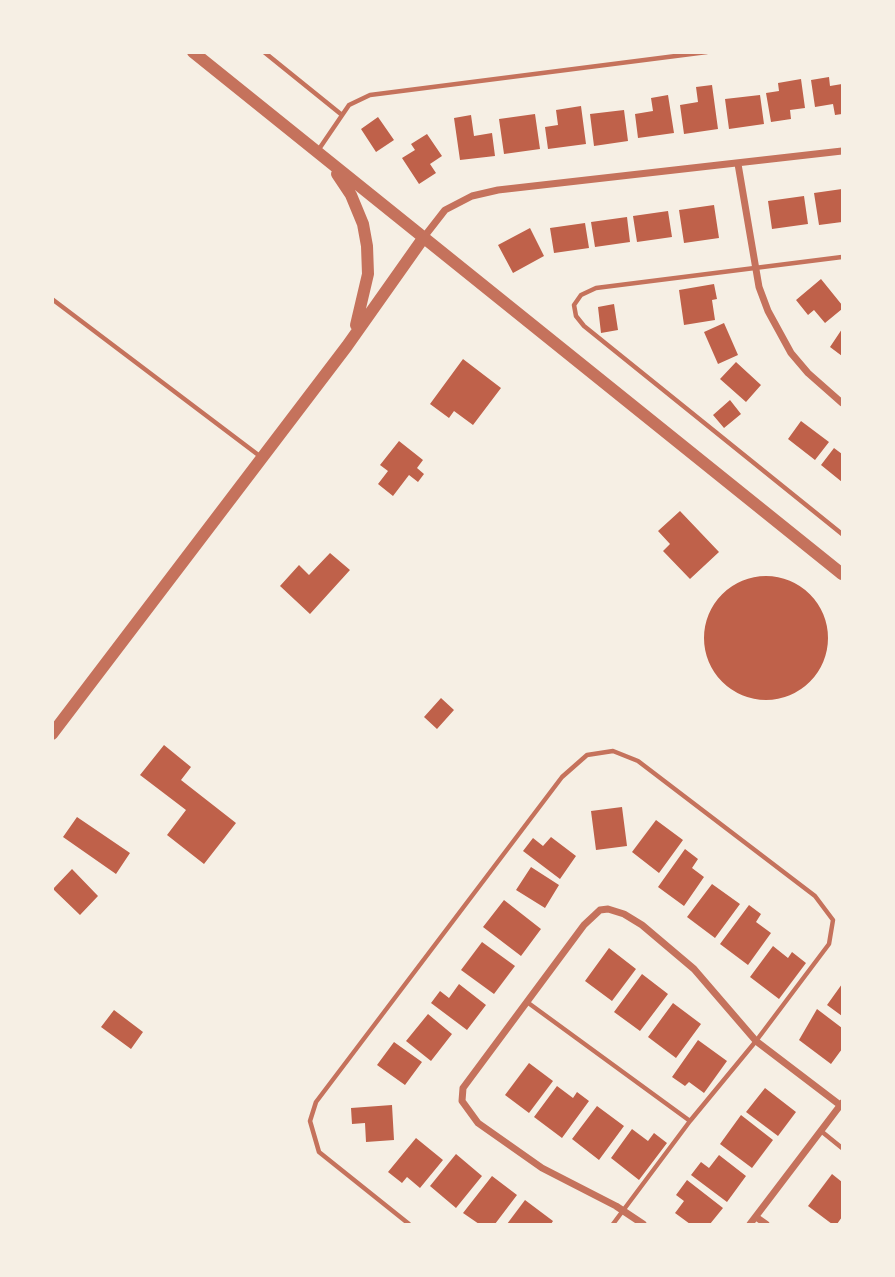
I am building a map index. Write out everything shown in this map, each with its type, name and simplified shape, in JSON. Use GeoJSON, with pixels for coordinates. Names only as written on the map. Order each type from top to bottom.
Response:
{"type":"FeatureCollection","features":[{"type":"Feature","properties":{"kind":"street"},"geometry":{"type":"LineString","coordinates":[[193,52],[842,574]]}},
{"type":"Feature","properties":{"kind":"street"},"geometry":{"type":"LineString","coordinates":[[52,734],[351,340],[445,210],[471,196],[498,190],[842,151]]}},
{"type":"Feature","properties":{"kind":"street"},"geometry":{"type":"LineString","coordinates":[[329,162],[351,195],[363,224],[367,246],[365,298],[351,340]]}},
{"type":"Feature","properties":{"kind":"street"},"geometry":{"type":"LineString","coordinates":[[738,164],[756,268],[768,311],[791,353],[808,373],[842,402]]}},
{"type":"Feature","properties":{"kind":"street"},"geometry":{"type":"LineString","coordinates":[[643,1224],[624,1211],[542,1168],[478,1123],[462,1101],[463,1088],[584,925],[600,910],[608,909],[642,925],[694,969],[757,1041],[841,1104],[750,1224]]}},
{"type":"Feature","properties":{"kind":"street"},"geometry":{"type":"LineString","coordinates":[[756,1217],[766,1224]]}},
{"type":"Feature","properties":{"kind":"lane"},"geometry":{"type":"LineString","coordinates":[[264,52],[342,115]]}},
{"type":"Feature","properties":{"kind":"lane"},"geometry":{"type":"LineString","coordinates":[[317,152],[349,105],[370,95],[707,52]]}},
{"type":"Feature","properties":{"kind":"lane"},"geometry":{"type":"LineString","coordinates":[[842,257],[596,288],[581,295],[575,305],[576,316],[584,326],[842,534]]}},
{"type":"Feature","properties":{"kind":"lane"},"geometry":{"type":"LineString","coordinates":[[52,299],[262,457]]}},
{"type":"Feature","properties":{"kind":"lane"},"geometry":{"type":"LineString","coordinates":[[409,1224],[319,1152],[314,1143],[311,1112],[562,777],[587,755],[613,751],[638,761],[815,896],[833,919],[829,944],[757,1041],[690,1121],[614,1224]]}},
{"type":"Feature","properties":{"kind":"lane"},"geometry":{"type":"LineString","coordinates":[[527,1002],[690,1121]]}},
{"type":"Feature","properties":{"kind":"lane"},"geometry":{"type":"LineString","coordinates":[[821,1131],[842,1148]]}},
{"type":"Feature","properties":{"kind":"building"},"geometry":{"type":"Polygon","coordinates":[[[829,77],[830,86],[842,84],[842,114],[835,115],[833,104],[815,107],[811,80],[829,77]]]}},
{"type":"Feature","properties":{"kind":"building"},"geometry":{"type":"Polygon","coordinates":[[[801,79],[805,108],[790,110],[791,119],[771,122],[766,93],[779,91],[778,83],[801,79]]]}},
{"type":"Feature","properties":{"kind":"building"},"geometry":{"type":"Polygon","coordinates":[[[712,85],[718,129],[684,134],[680,105],[698,102],[696,87],[712,85]]]}},
{"type":"Feature","properties":{"kind":"building"},"geometry":{"type":"Polygon","coordinates":[[[668,95],[674,133],[638,138],[635,114],[653,111],[651,98],[668,95]]]}},
{"type":"Feature","properties":{"kind":"building"},"geometry":{"type":"Polygon","coordinates":[[[760,95],[764,124],[729,129],[725,99],[760,95]]]}},
{"type":"Feature","properties":{"kind":"building"},"geometry":{"type":"Polygon","coordinates":[[[581,106],[586,144],[548,149],[545,127],[558,125],[556,110],[581,106]]]}},
{"type":"Feature","properties":{"kind":"building"},"geometry":{"type":"Polygon","coordinates":[[[624,110],[628,141],[594,146],[590,114],[624,110]]]}},
{"type":"Feature","properties":{"kind":"building"},"geometry":{"type":"Polygon","coordinates":[[[535,114],[540,149],[504,154],[499,119],[535,114]]]}},
{"type":"Feature","properties":{"kind":"building"},"geometry":{"type":"Polygon","coordinates":[[[471,115],[474,136],[492,133],[495,156],[460,160],[454,118],[471,115]]]}},
{"type":"Feature","properties":{"kind":"building"},"geometry":{"type":"Polygon","coordinates":[[[378,117],[394,140],[376,152],[361,129],[378,117]]]}},
{"type":"Feature","properties":{"kind":"building"},"geometry":{"type":"Polygon","coordinates":[[[427,134],[442,156],[430,164],[436,173],[419,184],[402,158],[415,150],[411,144],[427,134]]]}},
{"type":"Feature","properties":{"kind":"building"},"geometry":{"type":"Polygon","coordinates":[[[842,189],[842,222],[819,225],[814,193],[842,189]]]}},
{"type":"Feature","properties":{"kind":"building"},"geometry":{"type":"Polygon","coordinates":[[[804,196],[808,224],[772,229],[768,201],[804,196]]]}},
{"type":"Feature","properties":{"kind":"building"},"geometry":{"type":"Polygon","coordinates":[[[714,205],[719,238],[684,243],[679,210],[714,205]]]}},
{"type":"Feature","properties":{"kind":"building"},"geometry":{"type":"Polygon","coordinates":[[[668,211],[672,237],[637,242],[633,216],[668,211]]]}},
{"type":"Feature","properties":{"kind":"building"},"geometry":{"type":"Polygon","coordinates":[[[627,217],[630,242],[595,247],[591,222],[627,217]]]}},
{"type":"Feature","properties":{"kind":"building"},"geometry":{"type":"Polygon","coordinates":[[[585,223],[589,248],[554,253],[550,228],[585,223]]]}},
{"type":"Feature","properties":{"kind":"building"},"geometry":{"type":"Polygon","coordinates":[[[530,228],[544,256],[513,273],[498,245],[530,228]]]}},
{"type":"Feature","properties":{"kind":"building"},"geometry":{"type":"Polygon","coordinates":[[[821,279],[842,305],[842,309],[825,323],[814,310],[808,315],[796,300],[821,279]]]}},
{"type":"Feature","properties":{"kind":"building"},"geometry":{"type":"Polygon","coordinates":[[[714,284],[717,299],[712,300],[715,320],[684,325],[679,290],[714,284]]]}},
{"type":"Feature","properties":{"kind":"building"},"geometry":{"type":"Polygon","coordinates":[[[614,304],[618,330],[601,333],[598,307],[614,304]]]}},
{"type":"Feature","properties":{"kind":"building"},"geometry":{"type":"Polygon","coordinates":[[[724,323],[738,355],[718,364],[704,332],[724,323]]]}},
{"type":"Feature","properties":{"kind":"building"},"geometry":{"type":"Polygon","coordinates":[[[842,329],[842,356],[830,347],[842,329]]]}},
{"type":"Feature","properties":{"kind":"building"},"geometry":{"type":"Polygon","coordinates":[[[463,359],[501,388],[473,425],[454,411],[449,418],[430,404],[463,359]]]}},
{"type":"Feature","properties":{"kind":"building"},"geometry":{"type":"Polygon","coordinates":[[[736,362],[761,385],[746,402],[720,379],[736,362]]]}},
{"type":"Feature","properties":{"kind":"building"},"geometry":{"type":"Polygon","coordinates":[[[730,400],[741,414],[724,428],[713,415],[730,400]]]}},
{"type":"Feature","properties":{"kind":"building"},"geometry":{"type":"Polygon","coordinates":[[[801,421],[829,442],[815,460],[788,439],[801,421]]]}},
{"type":"Feature","properties":{"kind":"building"},"geometry":{"type":"Polygon","coordinates":[[[399,441],[423,460],[417,468],[424,474],[418,482],[409,475],[393,496],[378,484],[388,471],[380,465],[399,441]]]}},
{"type":"Feature","properties":{"kind":"building"},"geometry":{"type":"Polygon","coordinates":[[[834,448],[842,454],[842,482],[821,465],[834,448]]]}},
{"type":"Feature","properties":{"kind":"building"},"geometry":{"type":"Polygon","coordinates":[[[680,511],[719,552],[690,579],[663,551],[670,544],[658,531],[680,511]]]}},
{"type":"Feature","properties":{"kind":"building"},"geometry":{"type":"Polygon","coordinates":[[[330,553],[350,570],[310,614],[280,586],[299,565],[309,575],[330,553]]]}},
{"type":"Feature","properties":{"kind":"building"},"geometry":{"type":"Polygon","coordinates":[[[766,576],[790,581],[810,594],[823,614],[828,638],[823,662],[810,682],[790,695],[766,700],[742,695],[722,682],[709,662],[704,638],[709,614],[722,594],[742,581],[766,576]]]}},
{"type":"Feature","properties":{"kind":"building"},"geometry":{"type":"Polygon","coordinates":[[[441,698],[454,710],[437,729],[424,717],[441,698]]]}},
{"type":"Feature","properties":{"kind":"building"},"geometry":{"type":"Polygon","coordinates":[[[164,745],[191,767],[181,780],[236,823],[204,864],[167,835],[186,810],[140,775],[164,745]]]}},
{"type":"Feature","properties":{"kind":"building"},"geometry":{"type":"Polygon","coordinates":[[[622,807],[627,846],[596,850],[591,811],[622,807]]]}},
{"type":"Feature","properties":{"kind":"building"},"geometry":{"type":"Polygon","coordinates":[[[77,817],[130,853],[116,874],[63,837],[77,817]]]}},
{"type":"Feature","properties":{"kind":"building"},"geometry":{"type":"Polygon","coordinates":[[[656,820],[683,840],[659,873],[632,852],[656,820]]]}},
{"type":"Feature","properties":{"kind":"building"},"geometry":{"type":"Polygon","coordinates":[[[551,837],[576,856],[560,879],[523,851],[533,838],[543,846],[551,837]]]}},
{"type":"Feature","properties":{"kind":"building"},"geometry":{"type":"Polygon","coordinates":[[[685,849],[698,859],[692,868],[704,877],[684,906],[658,887],[685,849]]]}},
{"type":"Feature","properties":{"kind":"building"},"geometry":{"type":"Polygon","coordinates":[[[531,867],[559,885],[545,908],[516,890],[531,867]]]}},
{"type":"Feature","properties":{"kind":"building"},"geometry":{"type":"Polygon","coordinates":[[[72,869],[98,896],[80,915],[53,889],[72,869]]]}},
{"type":"Feature","properties":{"kind":"building"},"geometry":{"type":"Polygon","coordinates":[[[712,884],[740,904],[715,938],[687,917],[712,884]]]}},
{"type":"Feature","properties":{"kind":"building"},"geometry":{"type":"Polygon","coordinates":[[[504,900],[541,929],[521,956],[483,927],[504,900]]]}},
{"type":"Feature","properties":{"kind":"building"},"geometry":{"type":"Polygon","coordinates":[[[749,905],[761,914],[756,922],[771,933],[748,965],[720,944],[749,905]]]}},
{"type":"Feature","properties":{"kind":"building"},"geometry":{"type":"Polygon","coordinates":[[[482,942],[515,966],[494,994],[461,970],[482,942]]]}},
{"type":"Feature","properties":{"kind":"building"},"geometry":{"type":"Polygon","coordinates":[[[773,946],[788,958],[792,952],[806,963],[779,999],[750,977],[773,946]]]}},
{"type":"Feature","properties":{"kind":"building"},"geometry":{"type":"Polygon","coordinates":[[[609,948],[636,969],[612,1001],[585,981],[609,948]]]}},
{"type":"Feature","properties":{"kind":"building"},"geometry":{"type":"Polygon","coordinates":[[[642,974],[668,994],[640,1031],[614,1012],[642,974]]]}},
{"type":"Feature","properties":{"kind":"building"},"geometry":{"type":"Polygon","coordinates":[[[459,984],[486,1005],[467,1030],[431,1003],[440,991],[449,998],[459,984]]]}},
{"type":"Feature","properties":{"kind":"building"},"geometry":{"type":"Polygon","coordinates":[[[842,984],[842,1016],[827,1005],[842,984]]]}},
{"type":"Feature","properties":{"kind":"building"},"geometry":{"type":"Polygon","coordinates":[[[673,1003],[701,1024],[676,1058],[648,1037],[673,1003]]]}},
{"type":"Feature","properties":{"kind":"building"},"geometry":{"type":"Polygon","coordinates":[[[817,1009],[842,1028],[842,1049],[831,1064],[799,1040],[817,1009]]]}},
{"type":"Feature","properties":{"kind":"building"},"geometry":{"type":"Polygon","coordinates":[[[114,1010],[143,1032],[131,1049],[101,1027],[114,1010]]]}},
{"type":"Feature","properties":{"kind":"building"},"geometry":{"type":"Polygon","coordinates":[[[428,1014],[452,1034],[431,1061],[406,1041],[428,1014]]]}},
{"type":"Feature","properties":{"kind":"building"},"geometry":{"type":"Polygon","coordinates":[[[698,1040],[727,1061],[704,1093],[689,1082],[685,1086],[672,1077],[698,1040]]]}},
{"type":"Feature","properties":{"kind":"building"},"geometry":{"type":"Polygon","coordinates":[[[394,1042],[422,1062],[405,1085],[377,1065],[394,1042]]]}},
{"type":"Feature","properties":{"kind":"building"},"geometry":{"type":"Polygon","coordinates":[[[529,1063],[553,1081],[529,1113],[505,1095],[529,1063]]]}},
{"type":"Feature","properties":{"kind":"building"},"geometry":{"type":"Polygon","coordinates":[[[557,1086],[573,1098],[577,1092],[589,1101],[562,1138],[534,1117],[557,1086]]]}},
{"type":"Feature","properties":{"kind":"building"},"geometry":{"type":"Polygon","coordinates":[[[765,1088],[796,1112],[778,1136],[746,1112],[765,1088]]]}},
{"type":"Feature","properties":{"kind":"building"},"geometry":{"type":"Polygon","coordinates":[[[392,1105],[394,1140],[366,1142],[365,1123],[352,1124],[351,1108],[392,1105]]]}},
{"type":"Feature","properties":{"kind":"building"},"geometry":{"type":"Polygon","coordinates":[[[597,1106],[624,1126],[599,1160],[572,1139],[597,1106]]]}},
{"type":"Feature","properties":{"kind":"building"},"geometry":{"type":"Polygon","coordinates":[[[741,1115],[773,1140],[752,1168],[720,1144],[741,1115]]]}},
{"type":"Feature","properties":{"kind":"building"},"geometry":{"type":"Polygon","coordinates":[[[632,1129],[648,1141],[654,1133],[667,1143],[639,1180],[611,1158],[632,1129]]]}},
{"type":"Feature","properties":{"kind":"building"},"geometry":{"type":"Polygon","coordinates":[[[416,1138],[443,1160],[420,1188],[407,1177],[402,1183],[388,1172],[416,1138]]]}},
{"type":"Feature","properties":{"kind":"building"},"geometry":{"type":"Polygon","coordinates":[[[456,1154],[482,1176],[456,1208],[430,1186],[456,1154]]]}},
{"type":"Feature","properties":{"kind":"building"},"geometry":{"type":"Polygon","coordinates":[[[719,1155],[746,1176],[727,1202],[691,1175],[701,1162],[709,1168],[719,1155]]]}},
{"type":"Feature","properties":{"kind":"building"},"geometry":{"type":"Polygon","coordinates":[[[832,1174],[842,1182],[842,1217],[837,1224],[832,1224],[808,1206],[832,1174]]]}},
{"type":"Feature","properties":{"kind":"building"},"geometry":{"type":"Polygon","coordinates":[[[492,1176],[517,1195],[495,1224],[479,1224],[463,1213],[492,1176]]]}},
{"type":"Feature","properties":{"kind":"building"},"geometry":{"type":"Polygon","coordinates":[[[687,1180],[723,1208],[710,1224],[690,1224],[675,1213],[684,1201],[676,1195],[687,1180]]]}},
{"type":"Feature","properties":{"kind":"building"},"geometry":{"type":"Polygon","coordinates":[[[525,1200],[553,1221],[551,1224],[507,1224],[525,1200]]]}}]}
